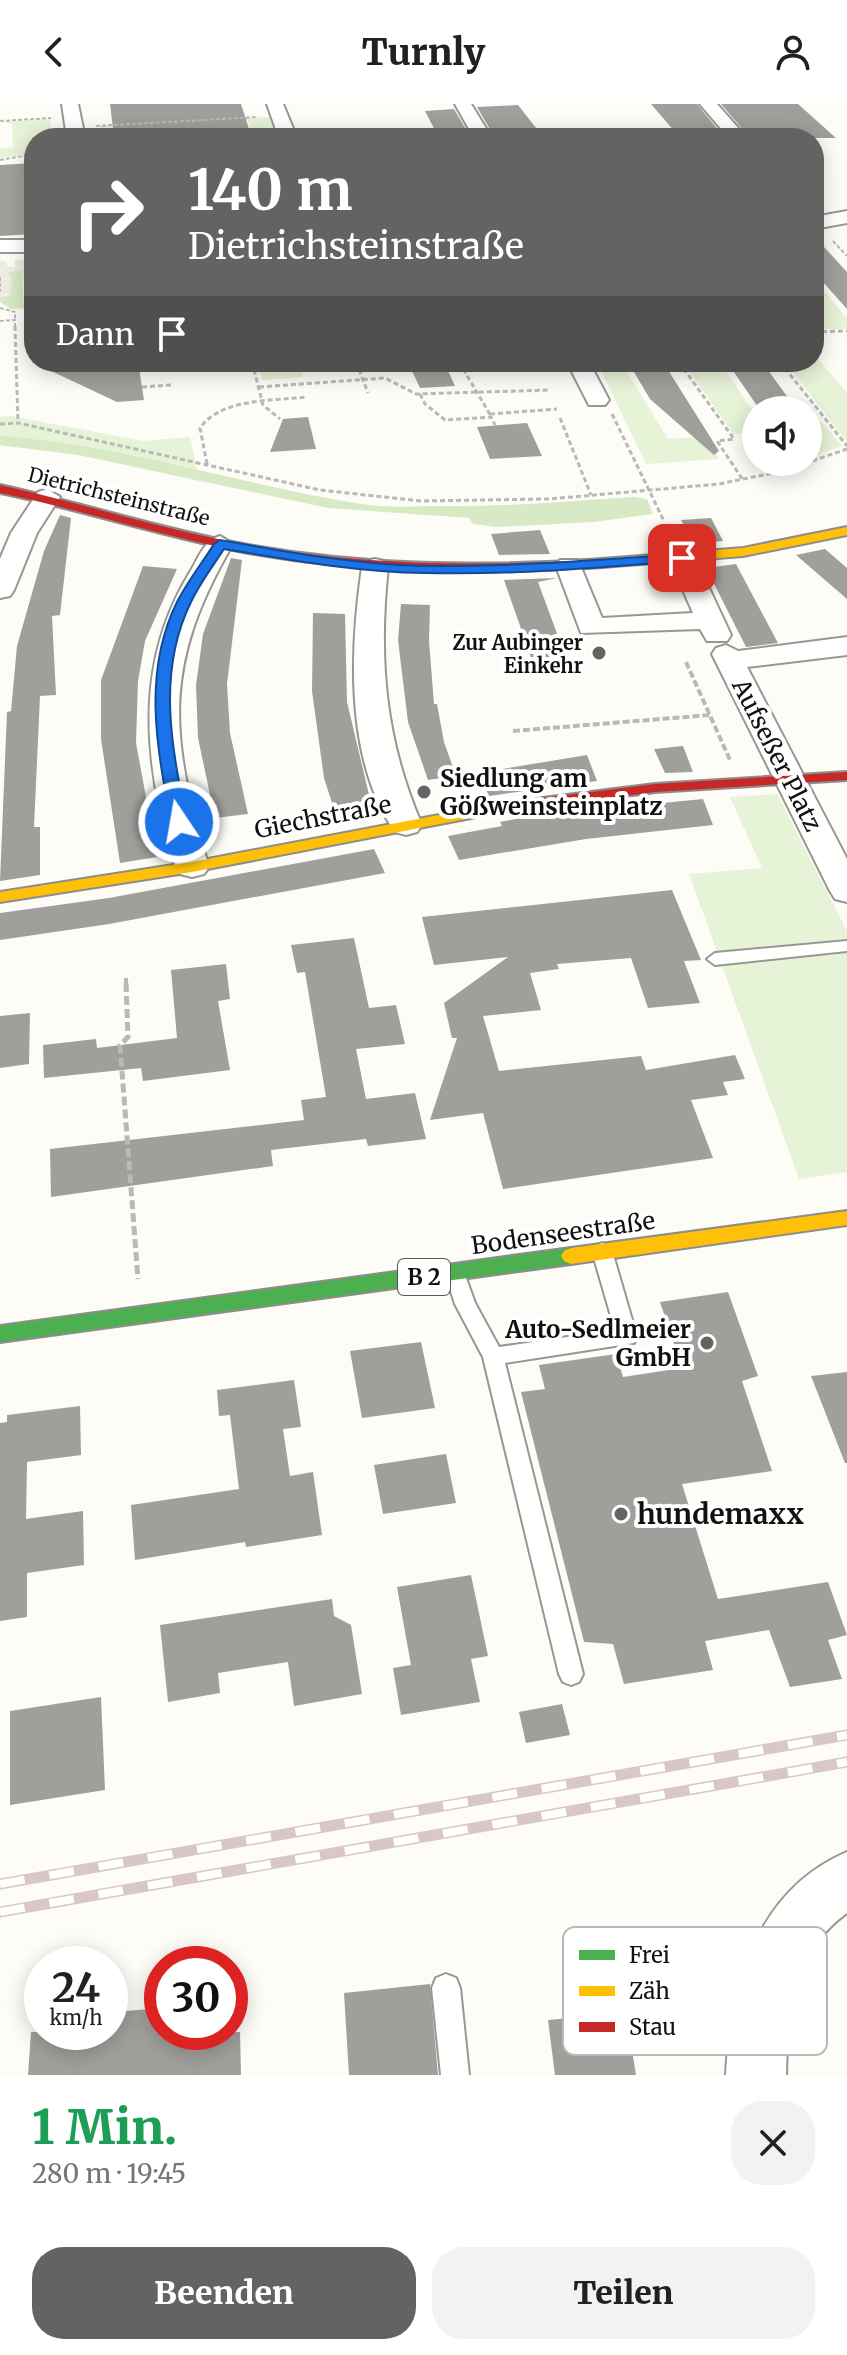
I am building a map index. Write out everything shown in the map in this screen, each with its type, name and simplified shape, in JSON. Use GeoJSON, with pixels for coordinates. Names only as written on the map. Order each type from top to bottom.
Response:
{"type":"FeatureCollection","features":[{"type":"Feature","properties":{"kind":"street"},"geometry":{"type":"LineString","coordinates":[[463,104],[477,128]]}},
{"type":"Feature","properties":{"kind":"street"},"geometry":{"type":"LineString","coordinates":[[708,104],[729,128]]}},
{"type":"Feature","properties":{"kind":"street"},"geometry":{"type":"LineString","coordinates":[[271,110],[282,128]]}},
{"type":"Feature","properties":{"kind":"street"},"geometry":{"type":"LineString","coordinates":[[824,221],[847,217]]}},
{"type":"Feature","properties":{"kind":"street"},"geometry":{"type":"LineString","coordinates":[[0,246],[24,246]]}},
{"type":"Feature","properties":{"kind":"street"},"geometry":{"type":"LineString","coordinates":[[584,372],[605,407]]}},
{"type":"Feature","properties":{"kind":"street","name":"Dietrichsteinstraße"},"geometry":{"type":"LineString","coordinates":[[0,489],[47,497],[220,544],[375,567],[459,570],[682,558],[755,550],[847,531]]}},
{"type":"Feature","properties":{"kind":"street"},"geometry":{"type":"LineString","coordinates":[[0,590],[24,533],[47,497]]}},
{"type":"Feature","properties":{"kind":"street"},"geometry":{"type":"LineString","coordinates":[[192,867],[164,748],[161,699],[166,656],[184,603],[220,544]]}},
{"type":"Feature","properties":{"kind":"street"},"geometry":{"type":"LineString","coordinates":[[682,558],[721,643]]}},
{"type":"Feature","properties":{"kind":"street"},"geometry":{"type":"LineString","coordinates":[[569,566],[591,627],[721,643]]}},
{"type":"Feature","properties":{"kind":"street"},"geometry":{"type":"LineString","coordinates":[[375,567],[367,650],[368,691],[384,778],[406,825]]}},
{"type":"Feature","properties":{"kind":"street","name":"Aufseßer Platz"},"geometry":{"type":"LineString","coordinates":[[721,643],[803,655],[847,646]]}},
{"type":"Feature","properties":{"kind":"street","name":"Aufseßer Platz"},"geometry":{"type":"LineString","coordinates":[[721,643],[847,891]]}},
{"type":"Feature","properties":{"kind":"street","name":"Giechstraße"},"geometry":{"type":"LineString","coordinates":[[0,897],[192,867],[531,802],[788,778],[847,776]]}},
{"type":"Feature","properties":{"kind":"street","name":"Bodenseestraße"},"geometry":{"type":"LineString","coordinates":[[0,1334],[847,1218]]}},
{"type":"Feature","properties":{"kind":"street"},"geometry":{"type":"LineString","coordinates":[[793,1927],[798,1917],[847,1880]]}},
{"type":"Feature","properties":{"kind":"lane"},"geometry":{"type":"LineString","coordinates":[[715,959],[847,946]]}},
{"type":"Feature","properties":{"kind":"lane"},"geometry":{"type":"LineString","coordinates":[[493,1356],[627,1337],[602,1251]]}},
{"type":"Feature","properties":{"kind":"lane"},"geometry":{"type":"LineString","coordinates":[[455,1273],[465,1304],[493,1356],[571,1674]]}},
{"type":"Feature","properties":{"kind":"lane"},"geometry":{"type":"LineString","coordinates":[[446,1988],[455,2075]]}},
{"type":"Feature","properties":{"kind":"path"},"geometry":{"type":"LineString","coordinates":[[0,121],[73,121],[271,110]]}},
{"type":"Feature","properties":{"kind":"path"},"geometry":{"type":"LineString","coordinates":[[0,160],[24,156]]}},
{"type":"Feature","properties":{"kind":"path"},"geometry":{"type":"LineString","coordinates":[[0,277],[0,292]]}},
{"type":"Feature","properties":{"kind":"path"},"geometry":{"type":"LineString","coordinates":[[0,308],[15,312],[18,423]]}},
{"type":"Feature","properties":{"kind":"path"},"geometry":{"type":"LineString","coordinates":[[0,321],[15,320]]}},
{"type":"Feature","properties":{"kind":"path"},"geometry":{"type":"LineString","coordinates":[[824,332],[847,331]]}},
{"type":"Feature","properties":{"kind":"path"},"geometry":{"type":"LineString","coordinates":[[255,372],[263,402],[280,419]]}},
{"type":"Feature","properties":{"kind":"path"},"geometry":{"type":"LineString","coordinates":[[360,372],[368,393]]}},
{"type":"Feature","properties":{"kind":"path"},"geometry":{"type":"LineString","coordinates":[[464,372],[495,425]]}},
{"type":"Feature","properties":{"kind":"path"},"geometry":{"type":"LineString","coordinates":[[686,372],[734,439],[717,441],[743,480]]}},
{"type":"Feature","properties":{"kind":"path"},"geometry":{"type":"LineString","coordinates":[[0,424],[18,423],[320,490],[397,500],[523,501],[743,480],[847,448],[788,372]]}},
{"type":"Feature","properties":{"kind":"path"},"geometry":{"type":"LineString","coordinates":[[259,387],[385,378],[420,394],[549,390]]}},
{"type":"Feature","properties":{"kind":"path"},"geometry":{"type":"LineString","coordinates":[[142,387],[171,385]]}},
{"type":"Feature","properties":{"kind":"path"},"geometry":{"type":"LineString","coordinates":[[420,394],[425,404],[445,420],[557,409]]}},
{"type":"Feature","properties":{"kind":"path"},"geometry":{"type":"LineString","coordinates":[[208,465],[202,422],[228,410],[306,397]]}},
{"type":"Feature","properties":{"kind":"path"},"geometry":{"type":"LineString","coordinates":[[605,407],[664,521]]}},
{"type":"Feature","properties":{"kind":"path"},"geometry":{"type":"LineString","coordinates":[[560,418],[591,495]]}},
{"type":"Feature","properties":{"kind":"path"},"geometry":{"type":"LineString","coordinates":[[686,662],[740,782]]}},
{"type":"Feature","properties":{"kind":"path"},"geometry":{"type":"LineString","coordinates":[[513,731],[710,715]]}},
{"type":"Feature","properties":{"kind":"path"},"geometry":{"type":"LineString","coordinates":[[126,978],[128,1037],[120,1045],[138,1272]]}},
{"type":"Feature","properties":{"kind":"green space"},"geometry":{"type":"Polygon","coordinates":[[[270,117],[274,128],[250,128],[248,120],[100,128],[270,117]]]}},
{"type":"Feature","properties":{"kind":"green space"},"geometry":{"type":"Polygon","coordinates":[[[50,119],[51,128],[24,128],[24,154],[0,158],[0,149],[13,147],[12,124],[1,122],[50,119]]]}},
{"type":"Feature","properties":{"kind":"green space"},"geometry":{"type":"Polygon","coordinates":[[[22,269],[24,308],[11,309],[0,302],[0,297],[9,295],[12,277],[7,272],[22,269]]]}},
{"type":"Feature","properties":{"kind":"green space"},"geometry":{"type":"Polygon","coordinates":[[[824,291],[847,318],[847,329],[825,329],[824,291]]]}},
{"type":"Feature","properties":{"kind":"green space"},"geometry":{"type":"Polygon","coordinates":[[[824,366],[847,393],[847,442],[822,410],[822,396],[811,396],[793,372],[824,372],[824,366]]]}},
{"type":"Feature","properties":{"kind":"green space"},"geometry":{"type":"Polygon","coordinates":[[[260,372],[301,372],[303,377],[262,380],[260,372]]]}},
{"type":"Feature","properties":{"kind":"green space"},"geometry":{"type":"Polygon","coordinates":[[[602,372],[627,372],[668,439],[705,437],[719,459],[646,464],[602,372]]]}},
{"type":"Feature","properties":{"kind":"green space"},"geometry":{"type":"Polygon","coordinates":[[[690,372],[727,372],[743,396],[742,434],[733,434],[690,372]]]}},
{"type":"Feature","properties":{"kind":"green space"},"geometry":{"type":"Polygon","coordinates":[[[11,416],[143,441],[190,437],[200,481],[79,455],[0,445],[0,417],[11,416]]]}},
{"type":"Feature","properties":{"kind":"green space"},"geometry":{"type":"Polygon","coordinates":[[[822,422],[842,446],[822,453],[822,422]]]}},
{"type":"Feature","properties":{"kind":"green space"},"geometry":{"type":"Polygon","coordinates":[[[0,436],[93,448],[368,505],[489,506],[634,497],[647,499],[653,514],[594,522],[496,527],[473,524],[469,518],[328,508],[79,455],[0,445],[0,436]]]}},
{"type":"Feature","properties":{"kind":"green space"},"geometry":{"type":"Polygon","coordinates":[[[777,794],[847,931],[847,1172],[799,1179],[689,874],[762,868],[730,797],[777,794]]]}},
{"type":"Feature","properties":{"kind":"shaded area"},"geometry":{"type":"Polygon","coordinates":[[[0,260],[5,261],[8,267],[15,267],[15,260],[24,260],[24,282],[21,269],[8,271],[12,277],[11,292],[0,297],[0,260]]]}},
{"type":"Feature","properties":{"kind":"building"},"geometry":{"type":"Polygon","coordinates":[[[110,104],[241,104],[249,128],[113,128],[110,104]]]}},
{"type":"Feature","properties":{"kind":"building"},"geometry":{"type":"Polygon","coordinates":[[[651,104],[697,104],[717,128],[672,128],[651,104]]]}},
{"type":"Feature","properties":{"kind":"building"},"geometry":{"type":"Polygon","coordinates":[[[721,104],[798,104],[836,138],[824,138],[824,128],[741,128],[721,104]]]}},
{"type":"Feature","properties":{"kind":"building"},"geometry":{"type":"Polygon","coordinates":[[[518,105],[536,128],[489,128],[477,107],[518,105]]]}},
{"type":"Feature","properties":{"kind":"building"},"geometry":{"type":"Polygon","coordinates":[[[454,109],[465,128],[434,128],[425,111],[454,109]]]}},
{"type":"Feature","properties":{"kind":"building"},"geometry":{"type":"Polygon","coordinates":[[[24,164],[24,235],[0,236],[0,165],[24,164]]]}},
{"type":"Feature","properties":{"kind":"building"},"geometry":{"type":"Polygon","coordinates":[[[824,247],[847,272],[847,309],[824,283],[824,247]]]}},
{"type":"Feature","properties":{"kind":"building"},"geometry":{"type":"Polygon","coordinates":[[[53,372],[140,372],[144,400],[117,402],[53,372]]]}},
{"type":"Feature","properties":{"kind":"building"},"geometry":{"type":"Polygon","coordinates":[[[413,372],[449,372],[455,386],[420,388],[413,372]]]}},
{"type":"Feature","properties":{"kind":"building"},"geometry":{"type":"Polygon","coordinates":[[[634,372],[669,372],[719,451],[714,455],[650,399],[634,372]]]}},
{"type":"Feature","properties":{"kind":"building"},"geometry":{"type":"Polygon","coordinates":[[[734,372],[769,372],[787,396],[750,396],[734,372]]]}},
{"type":"Feature","properties":{"kind":"building"},"geometry":{"type":"Polygon","coordinates":[[[308,417],[316,449],[270,452],[283,419],[308,417]]]}},
{"type":"Feature","properties":{"kind":"building"},"geometry":{"type":"Polygon","coordinates":[[[527,423],[542,456],[490,459],[477,427],[527,423]]]}},
{"type":"Feature","properties":{"kind":"building"},"geometry":{"type":"Polygon","coordinates":[[[60,515],[71,518],[60,615],[52,616],[56,695],[40,696],[34,827],[40,827],[40,875],[0,881],[7,712],[11,711],[17,646],[44,551],[60,515]]]}},
{"type":"Feature","properties":{"kind":"building"},"geometry":{"type":"Polygon","coordinates":[[[711,518],[723,541],[693,544],[681,520],[711,518]]]}},
{"type":"Feature","properties":{"kind":"building"},"geometry":{"type":"Polygon","coordinates":[[[540,530],[550,554],[499,555],[491,534],[540,530]]]}},
{"type":"Feature","properties":{"kind":"building"},"geometry":{"type":"Polygon","coordinates":[[[825,549],[847,568],[847,599],[796,555],[825,549]]]}},
{"type":"Feature","properties":{"kind":"building"},"geometry":{"type":"Polygon","coordinates":[[[231,558],[242,560],[227,684],[230,733],[248,814],[215,818],[198,738],[196,685],[203,634],[231,558]]]}},
{"type":"Feature","properties":{"kind":"building"},"geometry":{"type":"Polygon","coordinates":[[[736,564],[778,643],[746,647],[706,568],[736,564]]]}},
{"type":"Feature","properties":{"kind":"building"},"geometry":{"type":"Polygon","coordinates":[[[143,566],[177,569],[145,641],[138,681],[136,743],[157,857],[120,863],[101,739],[101,680],[143,566]]]}},
{"type":"Feature","properties":{"kind":"building"},"geometry":{"type":"Polygon","coordinates":[[[557,578],[538,582],[569,666],[535,669],[504,580],[557,578]]]}},
{"type":"Feature","properties":{"kind":"building"},"geometry":{"type":"Polygon","coordinates":[[[401,604],[430,605],[429,641],[434,704],[437,704],[444,742],[456,776],[428,780],[408,722],[398,640],[401,604]]]}},
{"type":"Feature","properties":{"kind":"building"},"geometry":{"type":"Polygon","coordinates":[[[313,613],[345,614],[347,702],[371,803],[334,809],[324,778],[312,691],[313,613]]]}},
{"type":"Feature","properties":{"kind":"building"},"geometry":{"type":"Polygon","coordinates":[[[683,746],[693,772],[665,773],[654,749],[683,746]]]}},
{"type":"Feature","properties":{"kind":"building"},"geometry":{"type":"Polygon","coordinates":[[[587,755],[597,781],[489,796],[478,773],[587,755]]]}},
{"type":"Feature","properties":{"kind":"building"},"geometry":{"type":"Polygon","coordinates":[[[703,799],[713,825],[586,839],[459,860],[448,836],[502,826],[500,822],[531,816],[703,799]]]}},
{"type":"Feature","properties":{"kind":"building"},"geometry":{"type":"Polygon","coordinates":[[[374,849],[385,873],[109,924],[0,940],[0,913],[109,898],[374,849]]]}},
{"type":"Feature","properties":{"kind":"building"},"geometry":{"type":"Polygon","coordinates":[[[672,890],[701,960],[684,961],[700,1003],[648,1008],[631,958],[557,964],[559,969],[530,973],[541,1010],[483,1016],[499,1071],[641,1056],[646,1070],[735,1055],[745,1079],[723,1082],[728,1095],[691,1100],[713,1158],[503,1189],[483,1113],[430,1120],[457,1038],[452,1038],[444,1003],[508,957],[434,965],[422,917],[672,890]]]}},
{"type":"Feature","properties":{"kind":"building"},"geometry":{"type":"Polygon","coordinates":[[[354,938],[369,1008],[396,1005],[405,1044],[356,1049],[366,1099],[415,1093],[426,1139],[368,1146],[366,1139],[271,1150],[273,1166],[51,1197],[50,1149],[304,1120],[301,1100],[326,1097],[305,972],[297,973],[291,945],[354,938]]]}},
{"type":"Feature","properties":{"kind":"building"},"geometry":{"type":"Polygon","coordinates":[[[226,964],[230,999],[218,1001],[230,1070],[143,1081],[141,1068],[44,1078],[43,1045],[96,1039],[97,1048],[177,1038],[171,970],[226,964]]]}},
{"type":"Feature","properties":{"kind":"building"},"geometry":{"type":"Polygon","coordinates":[[[30,1013],[29,1064],[0,1068],[0,1016],[30,1013]]]}},
{"type":"Feature","properties":{"kind":"building","name":"hundemaxx"},"geometry":{"type":"Polygon","coordinates":[[[728,1292],[758,1376],[742,1381],[772,1471],[682,1484],[718,1599],[828,1582],[847,1635],[828,1640],[842,1679],[790,1687],[769,1630],[705,1641],[713,1670],[624,1684],[613,1644],[584,1642],[521,1392],[545,1389],[539,1365],[616,1354],[623,1377],[682,1368],[660,1302],[728,1292]]]}},
{"type":"Feature","properties":{"kind":"building"},"geometry":{"type":"Polygon","coordinates":[[[421,1342],[435,1408],[362,1418],[350,1351],[421,1342]]]}},
{"type":"Feature","properties":{"kind":"building"},"geometry":{"type":"Polygon","coordinates":[[[847,1372],[847,1463],[845,1463],[811,1376],[847,1372]]]}},
{"type":"Feature","properties":{"kind":"building"},"geometry":{"type":"Polygon","coordinates":[[[294,1380],[301,1427],[283,1429],[290,1476],[313,1472],[322,1535],[246,1547],[245,1542],[135,1560],[131,1505],[239,1489],[230,1415],[219,1416],[217,1390],[294,1380]]]}},
{"type":"Feature","properties":{"kind":"building"},"geometry":{"type":"Polygon","coordinates":[[[80,1406],[81,1455],[27,1462],[26,1519],[83,1511],[84,1565],[27,1573],[27,1617],[0,1621],[0,1423],[7,1422],[7,1415],[80,1406]]]}},
{"type":"Feature","properties":{"kind":"building"},"geometry":{"type":"Polygon","coordinates":[[[446,1454],[456,1503],[383,1514],[374,1465],[446,1454]]]}},
{"type":"Feature","properties":{"kind":"building"},"geometry":{"type":"Polygon","coordinates":[[[471,1575],[488,1656],[471,1659],[480,1702],[401,1715],[393,1668],[411,1665],[397,1587],[471,1575]]]}},
{"type":"Feature","properties":{"kind":"building"},"geometry":{"type":"Polygon","coordinates":[[[332,1599],[334,1616],[351,1625],[362,1694],[294,1706],[288,1662],[218,1673],[220,1693],[168,1702],[160,1625],[332,1599]]]}},
{"type":"Feature","properties":{"kind":"building"},"geometry":{"type":"Polygon","coordinates":[[[101,1697],[105,1790],[10,1805],[10,1711],[101,1697]]]}},
{"type":"Feature","properties":{"kind":"building"},"geometry":{"type":"Polygon","coordinates":[[[562,1704],[570,1735],[526,1743],[519,1712],[562,1704]]]}},
{"type":"Feature","properties":{"kind":"building"},"geometry":{"type":"Polygon","coordinates":[[[430,1984],[438,2075],[349,2075],[344,1993],[430,1984]]]}},
{"type":"Feature","properties":{"kind":"building"},"geometry":{"type":"Polygon","coordinates":[[[144,2010],[144,2050],[240,2050],[241,2075],[28,2075],[30,2050],[128,2050],[128,2011],[144,2010]]]}},
{"type":"Feature","properties":{"kind":"building"},"geometry":{"type":"Polygon","coordinates":[[[563,2019],[563,2055],[633,2055],[636,2075],[555,2075],[548,2020],[563,2019]]]}},
{"type":"Feature","properties":{"kind":"railway"},"geometry":{"type":"LineString","coordinates":[[0,1884],[847,1735]]}},
{"type":"Feature","properties":{"kind":"railway"},"geometry":{"type":"LineString","coordinates":[[0,1912],[847,1762]]}},
{"type":"Feature","properties":{"kind":"traffic: fast"},"geometry":{"type":"LineString","coordinates":[[0,1334],[571,1256]]}},
{"type":"Feature","properties":{"kind":"traffic: slow"},"geometry":{"type":"LineString","coordinates":[[602,563],[743,552],[847,531]]}},
{"type":"Feature","properties":{"kind":"traffic: slow"},"geometry":{"type":"LineString","coordinates":[[0,897],[192,867],[502,808]]}},
{"type":"Feature","properties":{"kind":"traffic: slow"},"geometry":{"type":"LineString","coordinates":[[571,1256],[847,1218]]}},
{"type":"Feature","properties":{"kind":"traffic: jam"},"geometry":{"type":"LineString","coordinates":[[0,489],[212,542],[287,556],[422,568],[512,568],[602,563]]}},
{"type":"Feature","properties":{"kind":"traffic: jam"},"geometry":{"type":"LineString","coordinates":[[502,808],[655,788],[847,776]]}},
{"type":"Feature","properties":{"kind":"place","name":"Zur Aubinger Einkehr"},"geometry":{"type":"Point","coordinates":[599,653]}},
{"type":"Feature","properties":{"kind":"place","name":"Siedlung am Gößweinsteinplatz"},"geometry":{"type":"Point","coordinates":[424,792]}},
{"type":"Feature","properties":{"kind":"place","name":"Auto-Sedlmeier GmbH"},"geometry":{"type":"Point","coordinates":[707,1343]}},
{"type":"Feature","properties":{"kind":"place","name":"hundemaxx"},"geometry":{"type":"Point","coordinates":[621,1514]}},
{"type":"Feature","properties":{"kind":"route"},"geometry":{"type":"LineString","coordinates":[[179,822],[164,748],[161,699],[166,656],[184,603],[220,544],[322,561],[424,569],[569,566],[682,558]]}}]}
